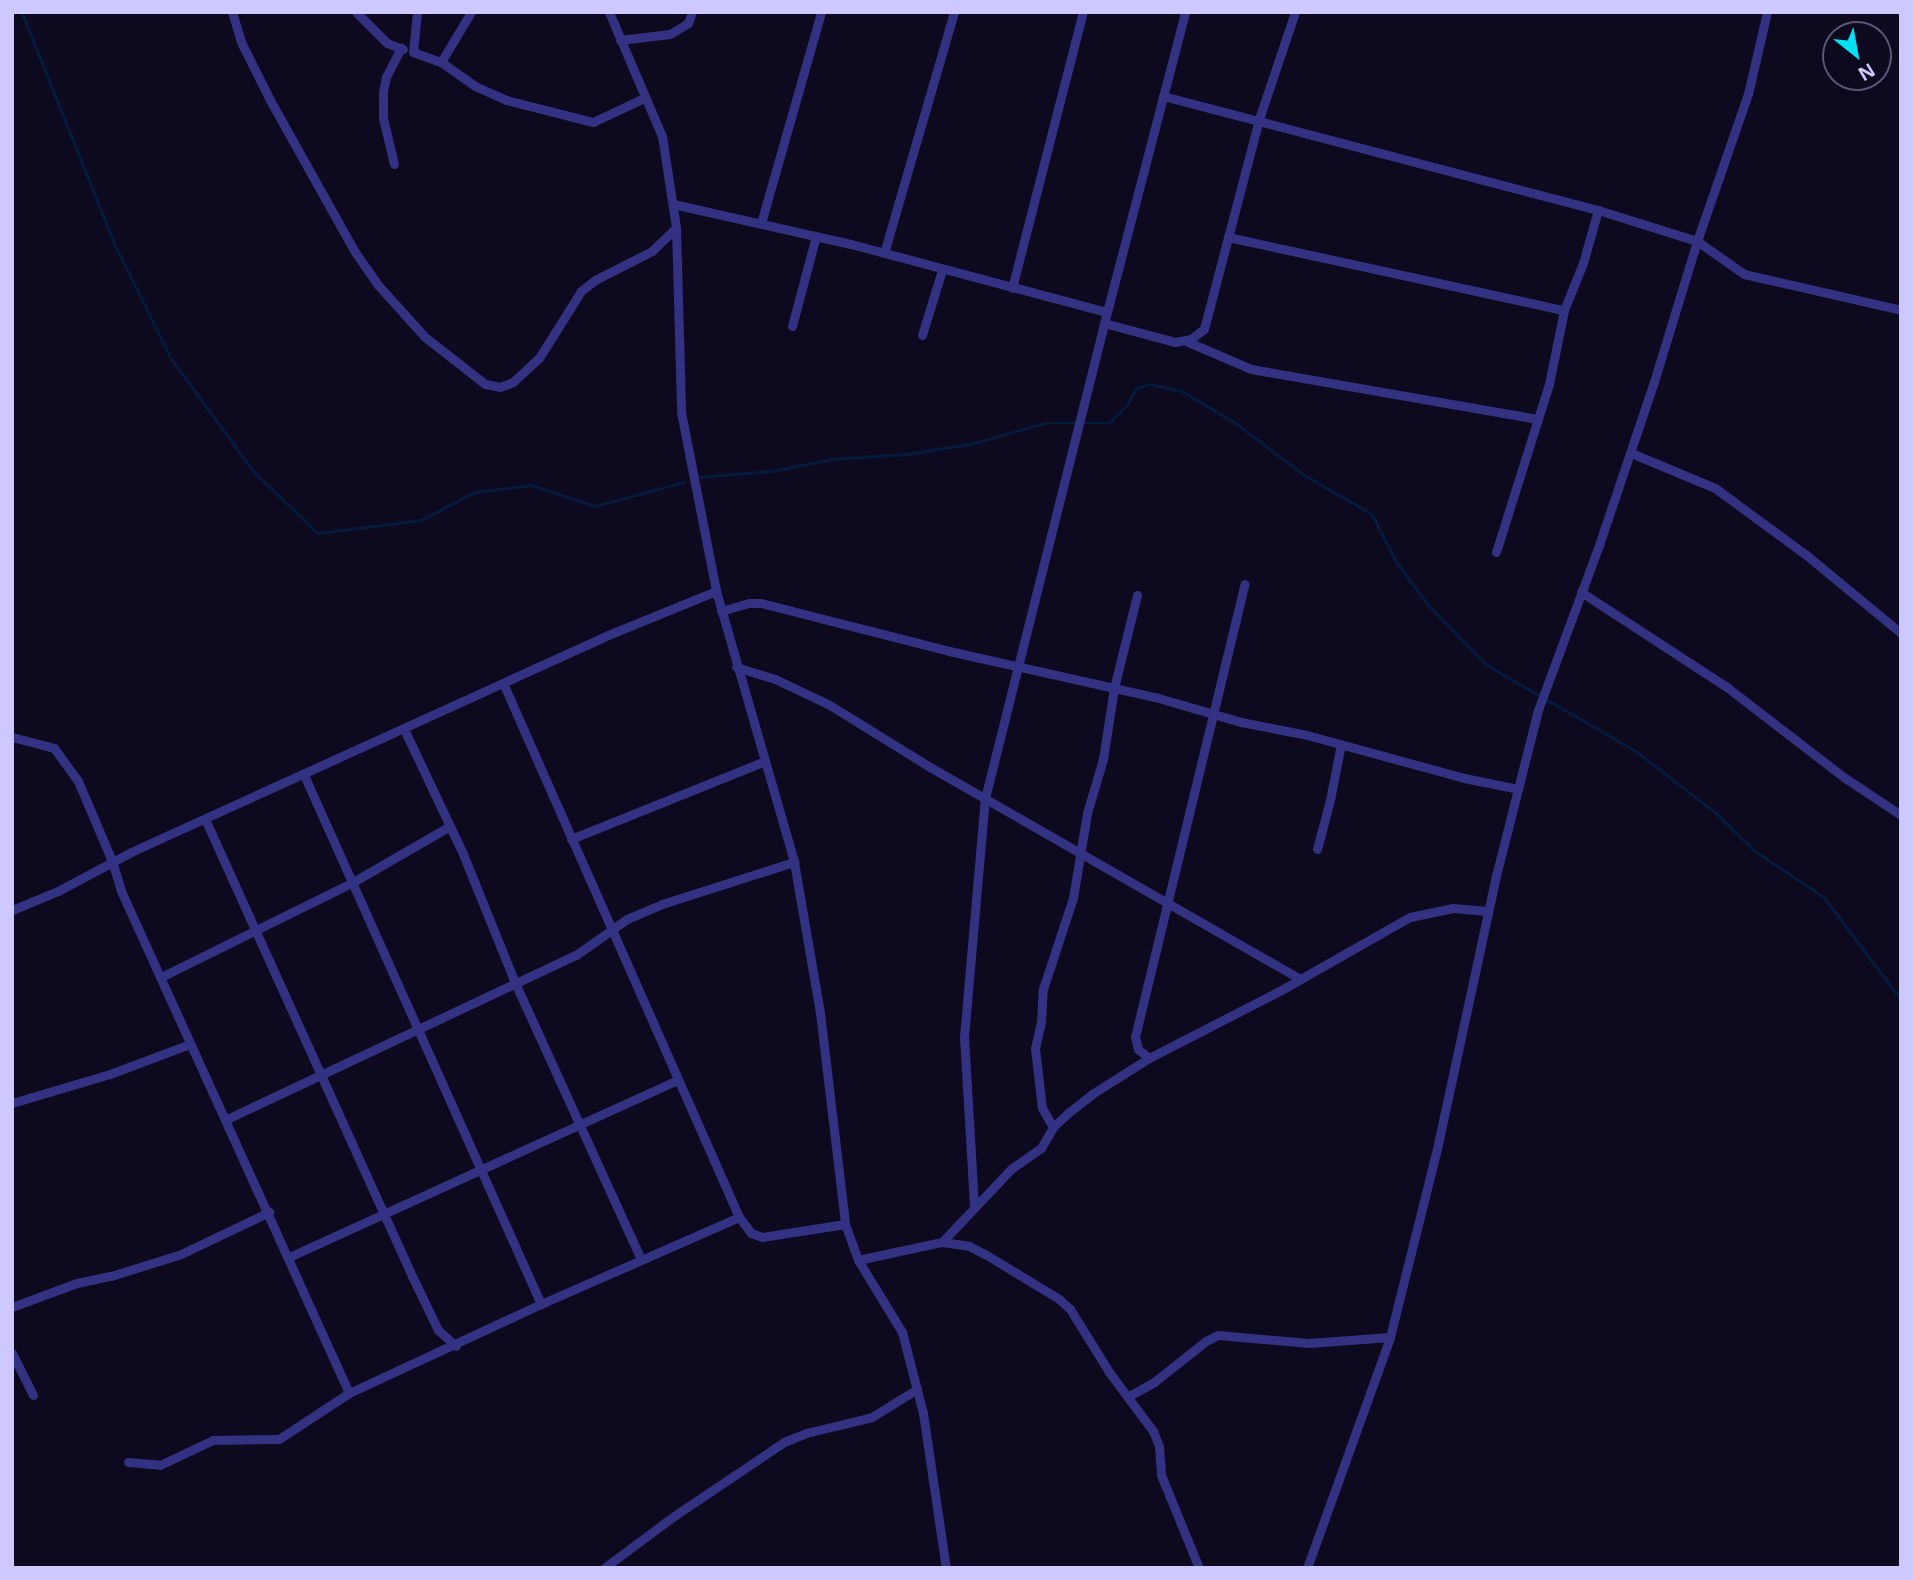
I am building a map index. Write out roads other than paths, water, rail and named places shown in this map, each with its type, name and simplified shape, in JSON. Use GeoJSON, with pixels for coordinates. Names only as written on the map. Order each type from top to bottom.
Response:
{"type":"FeatureCollection","features":[{"type":"Feature","properties":{"kind":"street"},"geometry":{"type":"LineString","coordinates":[[232,12],[242,44],[270,100],[370,274],[425,337],[485,384],[500,387],[513,383],[539,358],[581,292],[594,280],[652,251],[676,228]]}},
{"type":"Feature","properties":{"kind":"street"},"geometry":{"type":"LineString","coordinates":[[356,12],[379,37],[441,62],[475,86],[499,96],[584,121],[604,118],[644,98]]}},
{"type":"Feature","properties":{"kind":"street"},"geometry":{"type":"LineString","coordinates":[[413,52],[417,12]]}},
{"type":"Feature","properties":{"kind":"street"},"geometry":{"type":"LineString","coordinates":[[441,62],[471,12]]}},
{"type":"Feature","properties":{"kind":"street"},"geometry":{"type":"LineString","coordinates":[[609,12],[662,136],[676,228],[681,412],[721,611],[794,862],[820,1013],[845,1224],[858,1260],[902,1332],[917,1389],[946,1568]]}},
{"type":"Feature","properties":{"kind":"street"},"geometry":{"type":"LineString","coordinates":[[620,40],[670,34],[688,23],[692,12]]}},
{"type":"Feature","properties":{"kind":"street"},"geometry":{"type":"LineString","coordinates":[[761,223],[821,12]]}},
{"type":"Feature","properties":{"kind":"street"},"geometry":{"type":"LineString","coordinates":[[884,253],[954,12]]}},
{"type":"Feature","properties":{"kind":"street"},"geometry":{"type":"LineString","coordinates":[[1012,288],[1083,12]]}},
{"type":"Feature","properties":{"kind":"street"},"geometry":{"type":"LineString","coordinates":[[974,1205],[964,1037],[985,798],[1185,12]]}},
{"type":"Feature","properties":{"kind":"street"},"geometry":{"type":"LineString","coordinates":[[1104,323],[1175,342],[1186,341],[1201,333],[1207,325],[1227,237],[1259,119],[1295,12]]}},
{"type":"Feature","properties":{"kind":"street"},"geometry":{"type":"LineString","coordinates":[[1307,1568],[1390,1337],[1441,1131],[1487,911],[1538,710],[1631,453],[1697,241],[1748,94],[1767,12]]}},
{"type":"Feature","properties":{"kind":"street"},"geometry":{"type":"LineString","coordinates":[[394,164],[383,118],[383,92],[386,77],[401,48]]}},
{"type":"Feature","properties":{"kind":"street"},"geometry":{"type":"LineString","coordinates":[[1163,96],[1598,210],[1697,241],[1744,274],[1901,310]]}},
{"type":"Feature","properties":{"kind":"street"},"geometry":{"type":"LineString","coordinates":[[673,204],[816,236],[1107,312]]}},
{"type":"Feature","properties":{"kind":"street"},"geometry":{"type":"LineString","coordinates":[[1496,552],[1549,384],[1564,310],[1583,263],[1598,210]]}},
{"type":"Feature","properties":{"kind":"street"},"geometry":{"type":"LineString","coordinates":[[792,326],[816,236]]}},
{"type":"Feature","properties":{"kind":"street"},"geometry":{"type":"LineString","coordinates":[[1227,237],[1564,310]]}},
{"type":"Feature","properties":{"kind":"street"},"geometry":{"type":"LineString","coordinates":[[922,335],[942,270]]}},
{"type":"Feature","properties":{"kind":"street"},"geometry":{"type":"LineString","coordinates":[[1186,341],[1251,369],[1537,419]]}},
{"type":"Feature","properties":{"kind":"street"},"geometry":{"type":"LineString","coordinates":[[1631,453],[1715,488],[1805,554],[1901,633]]}},
{"type":"Feature","properties":{"kind":"street"},"geometry":{"type":"LineString","coordinates":[[1149,1058],[1138,1049],[1135,1037],[1245,584]]}},
{"type":"Feature","properties":{"kind":"street"},"geometry":{"type":"LineString","coordinates":[[12,910],[58,891],[112,861],[503,683],[716,590]]}},
{"type":"Feature","properties":{"kind":"street"},"geometry":{"type":"LineString","coordinates":[[1581,592],[1728,688],[1845,778],[1901,815]]}},
{"type":"Feature","properties":{"kind":"street"},"geometry":{"type":"LineString","coordinates":[[1053,1127],[1042,1108],[1035,1048],[1041,1022],[1043,989],[1073,898],[1087,813],[1103,759],[1114,688],[1137,595]]}},
{"type":"Feature","properties":{"kind":"street"},"geometry":{"type":"LineString","coordinates":[[721,611],[749,603],[761,603],[1341,744],[1464,778],[1518,789]]}},
{"type":"Feature","properties":{"kind":"street"},"geometry":{"type":"LineString","coordinates":[[736,667],[775,679],[828,704],[985,798],[1300,979]]}},
{"type":"Feature","properties":{"kind":"street"},"geometry":{"type":"LineString","coordinates":[[503,683],[676,1081],[739,1217],[751,1233],[762,1237],[845,1224]]}},
{"type":"Feature","properties":{"kind":"street"},"geometry":{"type":"LineString","coordinates":[[404,729],[450,826],[577,1124],[641,1259]]}},
{"type":"Feature","properties":{"kind":"street"},"geometry":{"type":"LineString","coordinates":[[12,737],[54,748],[78,781],[112,861],[121,891],[227,1119],[349,1393]]}},
{"type":"Feature","properties":{"kind":"street"},"geometry":{"type":"LineString","coordinates":[[1317,849],[1331,800],[1341,744]]}},
{"type":"Feature","properties":{"kind":"street"},"geometry":{"type":"LineString","coordinates":[[571,839],[765,761]]}},
{"type":"Feature","properties":{"kind":"street"},"geometry":{"type":"LineString","coordinates":[[304,775],[541,1304]]}},
{"type":"Feature","properties":{"kind":"street"},"geometry":{"type":"LineString","coordinates":[[205,819],[438,1330],[456,1346]]}},
{"type":"Feature","properties":{"kind":"street"},"geometry":{"type":"LineString","coordinates":[[161,976],[353,882],[450,826]]}},
{"type":"Feature","properties":{"kind":"street"},"geometry":{"type":"LineString","coordinates":[[227,1119],[576,955],[627,919],[662,904],[794,862]]}},
{"type":"Feature","properties":{"kind":"street"},"geometry":{"type":"LineString","coordinates":[[942,1242],[1010,1169],[1041,1148],[1053,1127],[1092,1094],[1149,1058],[1300,979],[1410,917],[1453,908],[1487,911]]}},
{"type":"Feature","properties":{"kind":"street"},"geometry":{"type":"LineString","coordinates":[[12,1103],[110,1074],[190,1044]]}},
{"type":"Feature","properties":{"kind":"street"},"geometry":{"type":"LineString","coordinates":[[289,1257],[478,1168],[676,1081]]}},
{"type":"Feature","properties":{"kind":"street"},"geometry":{"type":"LineString","coordinates":[[12,1307],[77,1283],[111,1276],[180,1254],[269,1212]]}},
{"type":"Feature","properties":{"kind":"street"},"geometry":{"type":"LineString","coordinates":[[128,1462],[160,1465],[213,1440],[279,1439],[349,1393],[456,1346],[541,1304],[739,1217]]}},
{"type":"Feature","properties":{"kind":"street"},"geometry":{"type":"LineString","coordinates":[[858,1260],[942,1242],[978,1250],[1059,1299],[1070,1309],[1159,1446],[1161,1475],[1199,1568]]}},
{"type":"Feature","properties":{"kind":"street"},"geometry":{"type":"LineString","coordinates":[[1129,1396],[1154,1382],[1206,1341],[1218,1335],[1309,1343],[1390,1337]]}},
{"type":"Feature","properties":{"kind":"street"},"geometry":{"type":"LineString","coordinates":[[12,1353],[33,1395]]}},
{"type":"Feature","properties":{"kind":"street"},"geometry":{"type":"LineString","coordinates":[[604,1568],[674,1516],[784,1442],[806,1433],[872,1417],[917,1389]]}},
{"type":"Feature","properties":{"kind":"waterway"},"geometry":{"type":"LineString","coordinates":[[22,12],[116,247],[171,358],[255,473],[318,533],[421,520],[475,492],[531,485],[595,506],[684,482]]}},
{"type":"Feature","properties":{"kind":"waterway"},"geometry":{"type":"LineString","coordinates":[[1083,423],[1109,423],[1128,404],[1136,388],[1150,384],[1182,391],[1236,423],[1303,474],[1372,514],[1396,561],[1429,606],[1487,665],[1636,751],[1715,812],[1755,851],[1824,897],[1901,999]]}},
{"type":"Feature","properties":{"kind":"waterway"},"geometry":{"type":"LineString","coordinates":[[700,477],[772,471],[832,459],[907,454],[974,443],[1045,423],[1077,423]]}}]}
